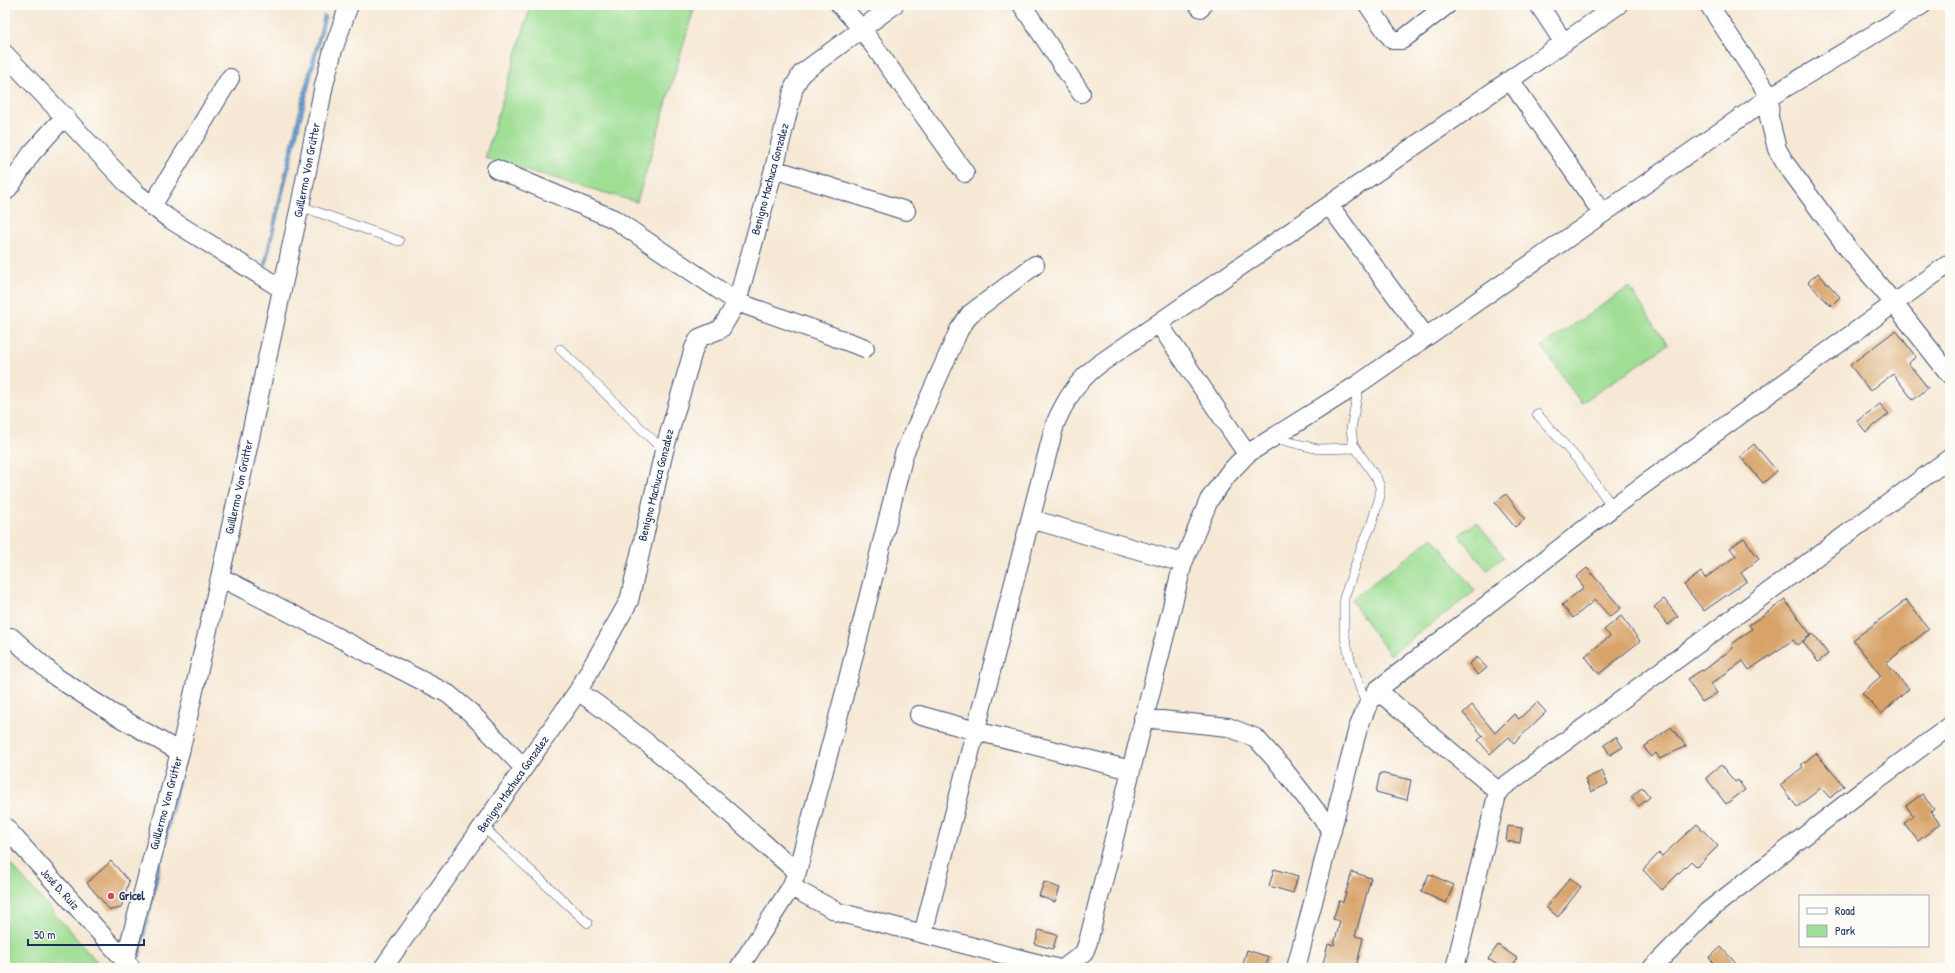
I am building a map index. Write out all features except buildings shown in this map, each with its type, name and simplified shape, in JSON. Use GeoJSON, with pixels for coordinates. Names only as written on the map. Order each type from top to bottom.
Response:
{"type":"FeatureCollection","features":[{"type":"Feature","properties":{"kind":"street","name":"Guillermo Von Grütter"},"geometry":{"type":"LineString","coordinates":[[126,965],[180,752],[220,577],[332,50],[349,5]]}},
{"type":"Feature","properties":{"kind":"street"},"geometry":{"type":"LineString","coordinates":[[840,5],[861,28],[965,173]]}},
{"type":"Feature","properties":{"kind":"street","name":"Benigno Machuca Gonzalez"},"geometry":{"type":"LineString","coordinates":[[388,966],[578,692],[629,601],[664,451],[696,342],[702,336],[721,329],[737,302],[774,169],[794,87],[802,73],[894,5]]}},
{"type":"Feature","properties":{"kind":"street"},"geometry":{"type":"LineString","coordinates":[[1022,5],[1081,93]]}},
{"type":"Feature","properties":{"kind":"street"},"geometry":{"type":"LineString","coordinates":[[1368,5],[1393,40],[1402,40],[1446,5]]}},
{"type":"Feature","properties":{"kind":"street"},"geometry":{"type":"LineString","coordinates":[[1539,5],[1564,43]]}},
{"type":"Feature","properties":{"kind":"street"},"geometry":{"type":"LineString","coordinates":[[923,934],[1055,424],[1075,387],[1098,365],[1618,5]]}},
{"type":"Feature","properties":{"kind":"street"},"geometry":{"type":"LineString","coordinates":[[1709,5],[1770,97],[1769,118],[1777,149],[1785,163],[1848,250],[1894,303],[1950,375]]}},
{"type":"Feature","properties":{"kind":"street"},"geometry":{"type":"LineString","coordinates":[[1064,968],[1084,953],[1088,942],[1183,563],[1209,500],[1228,474],[1247,454],[1360,383],[1770,97],[1922,5]]}},
{"type":"Feature","properties":{"kind":"street"},"geometry":{"type":"LineString","coordinates":[[5,54],[136,193],[152,206],[282,289]]}},
{"type":"Feature","properties":{"kind":"street"},"geometry":{"type":"LineString","coordinates":[[152,206],[230,78]]}},
{"type":"Feature","properties":{"kind":"street"},"geometry":{"type":"LineString","coordinates":[[1510,80],[1602,213]]}},
{"type":"Feature","properties":{"kind":"street"},"geometry":{"type":"LineString","coordinates":[[5,192],[31,154],[65,116]]}},
{"type":"Feature","properties":{"kind":"street"},"geometry":{"type":"LineString","coordinates":[[496,169],[614,219],[737,302],[865,348]]}},
{"type":"Feature","properties":{"kind":"street"},"geometry":{"type":"LineString","coordinates":[[774,169],[906,211]]}},
{"type":"Feature","properties":{"kind":"street"},"geometry":{"type":"LineString","coordinates":[[1329,206],[1426,337]]}},
{"type":"Feature","properties":{"kind":"street"},"geometry":{"type":"LineString","coordinates":[[1296,968],[1358,728],[1367,707],[1378,690],[1613,507],[1950,262]]}},
{"type":"Feature","properties":{"kind":"street"},"geometry":{"type":"LineString","coordinates":[[739,968],[794,880],[844,695],[904,454],[958,330],[970,314],[1035,265]]}},
{"type":"Feature","properties":{"kind":"street"},"geometry":{"type":"LineString","coordinates":[[1159,324],[1247,454]]}},
{"type":"Feature","properties":{"kind":"street"},"geometry":{"type":"LineString","coordinates":[[1455,968],[1498,791],[1950,458]]}},
{"type":"Feature","properties":{"kind":"street"},"geometry":{"type":"LineString","coordinates":[[1031,519],[1183,563]]}},
{"type":"Feature","properties":{"kind":"street"},"geometry":{"type":"LineString","coordinates":[[220,577],[448,694],[471,713],[524,768]]}},
{"type":"Feature","properties":{"kind":"street"},"geometry":{"type":"LineString","coordinates":[[11,637],[56,677],[112,713],[180,752]]}},
{"type":"Feature","properties":{"kind":"street"},"geometry":{"type":"LineString","coordinates":[[1378,690],[1498,791]]}},
{"type":"Feature","properties":{"kind":"street"},"geometry":{"type":"LineString","coordinates":[[578,692],[619,719],[655,749],[794,880],[838,912],[1056,968]]}},
{"type":"Feature","properties":{"kind":"street"},"geometry":{"type":"LineString","coordinates":[[919,715],[1131,770]]}},
{"type":"Feature","properties":{"kind":"street"},"geometry":{"type":"LineString","coordinates":[[1143,718],[1228,727],[1256,738],[1281,766],[1332,831]]}},
{"type":"Feature","properties":{"kind":"street"},"geometry":{"type":"LineString","coordinates":[[1652,968],[1708,911],[1866,788],[1950,726]]}},
{"type":"Feature","properties":{"kind":"street","name":"José D. Ruiz"},"geometry":{"type":"LineString","coordinates":[[5,827],[126,965]]}},
{"type":"Feature","properties":{"kind":"lane"},"geometry":{"type":"LineString","coordinates":[[300,206],[399,241]]}},
{"type":"Feature","properties":{"kind":"lane"},"geometry":{"type":"LineString","coordinates":[[560,349],[664,451]]}},
{"type":"Feature","properties":{"kind":"lane"},"geometry":{"type":"LineString","coordinates":[[1360,383],[1351,429],[1353,444],[1377,479],[1380,487],[1380,496],[1371,526],[1362,546],[1344,598],[1344,633],[1350,660],[1367,707]]}},
{"type":"Feature","properties":{"kind":"lane"},"geometry":{"type":"LineString","coordinates":[[1537,414],[1579,461],[1613,507]]}},
{"type":"Feature","properties":{"kind":"lane"},"geometry":{"type":"LineString","coordinates":[[1273,438],[1318,449],[1355,448]]}},
{"type":"Feature","properties":{"kind":"lane"},"geometry":{"type":"LineString","coordinates":[[483,827],[588,923]]}},
{"type":"Feature","properties":{"kind":"green space"},"geometry":{"type":"Polygon","coordinates":[[[531,5],[682,5],[694,9],[637,202],[485,158],[531,5]]]}},
{"type":"Feature","properties":{"kind":"green space"},"geometry":{"type":"Polygon","coordinates":[[[1629,287],[1668,345],[1581,403],[1542,346],[1629,287]]]}},
{"type":"Feature","properties":{"kind":"green space"},"geometry":{"type":"Polygon","coordinates":[[[1477,522],[1504,557],[1487,570],[1459,535],[1477,522]]]}},
{"type":"Feature","properties":{"kind":"green space"},"geometry":{"type":"Polygon","coordinates":[[[1433,537],[1475,591],[1390,655],[1351,600],[1433,537]]]}},
{"type":"Feature","properties":{"kind":"green space"},"geometry":{"type":"Polygon","coordinates":[[[5,858],[101,966],[101,968],[5,968],[5,858]]]}},
{"type":"Feature","properties":{"kind":"water"},"geometry":{"type":"Polygon","coordinates":[[[324,14],[326,16],[265,269],[263,268],[302,98],[324,14]]]}},
{"type":"Feature","properties":{"kind":"water"},"geometry":{"type":"Polygon","coordinates":[[[184,748],[187,749],[140,957],[138,956],[184,748]]]}},
{"type":"Feature","properties":{"kind":"place","name":"Gricel"},"geometry":{"type":"Point","coordinates":[111,896]}}]}
